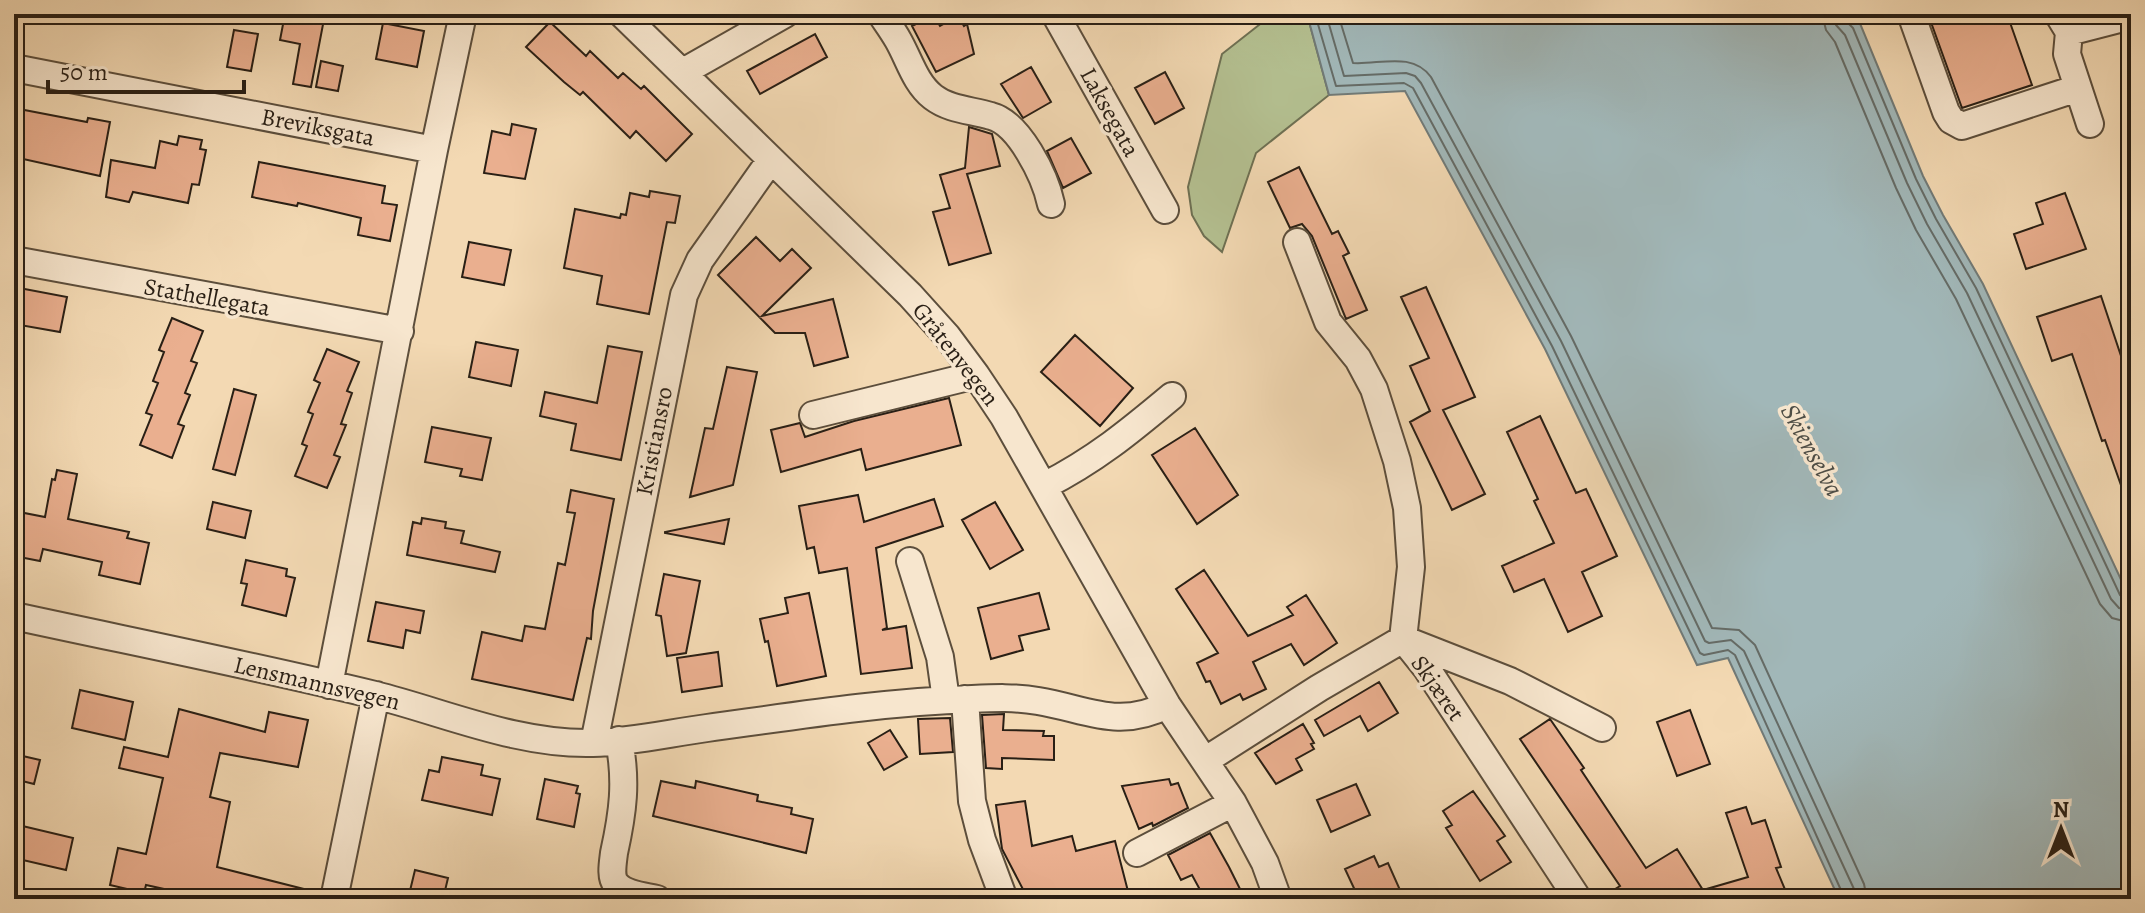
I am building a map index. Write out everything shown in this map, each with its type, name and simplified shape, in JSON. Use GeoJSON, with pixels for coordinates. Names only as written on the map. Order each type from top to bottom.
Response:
{"type":"FeatureCollection","features":[{"type":"Feature","properties":{"kind":"street"},"geometry":{"type":"LineString","coordinates":[[329,685],[463,14]]}},
{"type":"Feature","properties":{"kind":"street","name":"Gråtenvegen"},"geometry":{"type":"LineString","coordinates":[[622,14],[910,295],[947,336],[976,375],[1044,486],[1167,705],[1233,803],[1265,863],[1278,899]]}},
{"type":"Feature","properties":{"kind":"street"},"geometry":{"type":"LineString","coordinates":[[683,72],[785,14]]}},
{"type":"Feature","properties":{"kind":"street"},"geometry":{"type":"LineString","coordinates":[[881,14],[898,40],[917,80],[933,97],[955,108],[1003,120],[1017,133],[1041,176],[1051,204]]}},
{"type":"Feature","properties":{"kind":"street","name":"Laksegata"},"geometry":{"type":"LineString","coordinates":[[1055,14],[1165,210]]}},
{"type":"Feature","properties":{"kind":"street"},"geometry":{"type":"LineString","coordinates":[[1911,14],[1946,112],[1956,124],[1962,126],[2078,88]]}},
{"type":"Feature","properties":{"kind":"street"},"geometry":{"type":"LineString","coordinates":[[2090,124],[2067,54],[2063,23],[2127,17]]}},
{"type":"Feature","properties":{"kind":"street","name":"Breviksgata"},"geometry":{"type":"LineString","coordinates":[[14,68],[434,150]]}},
{"type":"Feature","properties":{"kind":"street","name":"Kristiansro"},"geometry":{"type":"LineString","coordinates":[[606,742],[684,295],[700,260],[770,161]]}},
{"type":"Feature","properties":{"kind":"street","name":"Skjæret"},"geometry":{"type":"LineString","coordinates":[[1297,242],[1328,322],[1358,359],[1374,389],[1397,461],[1407,508],[1411,567],[1403,639],[1427,669],[1578,899]]}},
{"type":"Feature","properties":{"kind":"street","name":"Stathellegata"},"geometry":{"type":"LineString","coordinates":[[14,260],[400,331]]}},
{"type":"Feature","properties":{"kind":"street"},"geometry":{"type":"LineString","coordinates":[[813,415],[976,375]]}},
{"type":"Feature","properties":{"kind":"street"},"geometry":{"type":"LineString","coordinates":[[1044,486],[1117,443],[1172,396]]}},
{"type":"Feature","properties":{"kind":"street"},"geometry":{"type":"LineString","coordinates":[[910,561],[955,700],[972,801],[982,840],[1004,899]]}},
{"type":"Feature","properties":{"kind":"street","name":"Lensmannsvegen"},"geometry":{"type":"LineString","coordinates":[[14,616],[376,695],[525,737],[554,742],[606,742],[802,715],[955,700],[1036,700],[1098,717],[1122,718],[1149,714],[1167,705]]}},
{"type":"Feature","properties":{"kind":"street"},"geometry":{"type":"LineString","coordinates":[[1206,760],[1403,639],[1510,681],[1602,728]]}},
{"type":"Feature","properties":{"kind":"street"},"geometry":{"type":"LineString","coordinates":[[334,899],[376,695]]}},
{"type":"Feature","properties":{"kind":"street"},"geometry":{"type":"LineString","coordinates":[[606,742],[625,774],[623,813],[613,862],[613,879],[616,885],[630,893],[657,899]]}},
{"type":"Feature","properties":{"kind":"street"},"geometry":{"type":"LineString","coordinates":[[1137,853],[1233,803]]}},
{"type":"Feature","properties":{"kind":"green space"},"geometry":{"type":"Polygon","coordinates":[[[1273,14],[1307,14],[1329,95],[1256,153],[1222,252],[1204,236],[1192,215],[1188,187],[1222,54],[1273,14]]]}},
{"type":"Feature","properties":{"kind":"water","name":"Skienselva"},"geometry":{"type":"Polygon","coordinates":[[[1307,14],[1847,14],[1859,21],[1923,176],[1983,284],[2131,601],[2131,899],[1839,899],[1728,658],[1697,665],[1545,349],[1405,91],[1329,95],[1307,14]]]}},
{"type":"Feature","properties":{"kind":"building"},"geometry":{"type":"Polygon","coordinates":[[[285,14],[325,14],[311,87],[293,84],[300,44],[280,40],[285,14]]]}},
{"type":"Feature","properties":{"kind":"building"},"geometry":{"type":"Polygon","coordinates":[[[933,14],[940,26],[958,16],[964,26],[967,24],[974,54],[936,72],[912,26],[916,24],[914,20],[933,14]]]}},
{"type":"Feature","properties":{"kind":"building"},"geometry":{"type":"Polygon","coordinates":[[[1928,14],[2007,14],[2032,85],[1962,108],[1928,14]]]}},
{"type":"Feature","properties":{"kind":"building"},"geometry":{"type":"Polygon","coordinates":[[[550,22],[586,56],[590,51],[618,78],[623,73],[641,89],[644,86],[692,134],[666,161],[636,131],[630,138],[583,92],[580,95],[526,47],[550,22]]]}},
{"type":"Feature","properties":{"kind":"building"},"geometry":{"type":"Polygon","coordinates":[[[383,23],[424,31],[417,67],[376,59],[383,23]]]}},
{"type":"Feature","properties":{"kind":"building"},"geometry":{"type":"Polygon","coordinates":[[[234,30],[258,34],[251,71],[227,67],[234,30]]]}},
{"type":"Feature","properties":{"kind":"building"},"geometry":{"type":"Polygon","coordinates":[[[815,34],[827,57],[760,94],[747,71],[815,34]]]}},
{"type":"Feature","properties":{"kind":"building"},"geometry":{"type":"Polygon","coordinates":[[[321,61],[343,66],[338,91],[316,87],[321,61]]]}},
{"type":"Feature","properties":{"kind":"building"},"geometry":{"type":"Polygon","coordinates":[[[1031,67],[1051,102],[1023,118],[1001,84],[1031,67]]]}},
{"type":"Feature","properties":{"kind":"building"},"geometry":{"type":"Polygon","coordinates":[[[1165,72],[1184,108],[1155,124],[1135,88],[1165,72]]]}},
{"type":"Feature","properties":{"kind":"building"},"geometry":{"type":"Polygon","coordinates":[[[14,108],[87,122],[88,118],[110,122],[100,176],[14,157],[14,108]]]}},
{"type":"Feature","properties":{"kind":"building"},"geometry":{"type":"Polygon","coordinates":[[[512,124],[536,129],[525,179],[484,173],[492,131],[510,135],[512,124]]]}},
{"type":"Feature","properties":{"kind":"building"},"geometry":{"type":"Polygon","coordinates":[[[969,127],[992,134],[1000,166],[967,174],[991,253],[949,265],[933,212],[950,208],[940,175],[965,168],[969,127]]]}},
{"type":"Feature","properties":{"kind":"building"},"geometry":{"type":"Polygon","coordinates":[[[179,136],[202,140],[200,149],[206,150],[199,185],[192,184],[188,203],[133,192],[129,202],[106,197],[111,160],[155,168],[160,141],[177,145],[179,136]]]}},
{"type":"Feature","properties":{"kind":"building"},"geometry":{"type":"Polygon","coordinates":[[[1071,138],[1091,173],[1063,188],[1047,151],[1071,138]]]}},
{"type":"Feature","properties":{"kind":"building"},"geometry":{"type":"Polygon","coordinates":[[[259,162],[385,186],[382,203],[397,205],[390,241],[358,235],[361,218],[298,203],[297,206],[252,197],[259,162]]]}},
{"type":"Feature","properties":{"kind":"building"},"geometry":{"type":"Polygon","coordinates":[[[1299,167],[1332,234],[1338,231],[1349,253],[1343,256],[1367,310],[1346,319],[1312,236],[1302,224],[1290,228],[1268,182],[1299,167]]]}},
{"type":"Feature","properties":{"kind":"building"},"geometry":{"type":"Polygon","coordinates":[[[650,191],[680,196],[675,223],[667,222],[649,314],[597,304],[602,276],[564,268],[575,209],[620,218],[621,214],[626,215],[630,193],[649,197],[650,191]]]}},
{"type":"Feature","properties":{"kind":"building"},"geometry":{"type":"Polygon","coordinates":[[[2065,193],[2086,249],[2026,269],[2014,234],[2043,224],[2036,203],[2065,193]]]}},
{"type":"Feature","properties":{"kind":"building"},"geometry":{"type":"Polygon","coordinates":[[[756,237],[780,261],[792,249],[811,268],[762,316],[833,299],[848,357],[814,366],[805,333],[775,333],[718,275],[756,237]]]}},
{"type":"Feature","properties":{"kind":"building"},"geometry":{"type":"Polygon","coordinates":[[[469,242],[511,250],[504,285],[462,277],[469,242]]]}},
{"type":"Feature","properties":{"kind":"building"},"geometry":{"type":"Polygon","coordinates":[[[14,287],[67,297],[60,332],[14,324],[14,287]]]}},
{"type":"Feature","properties":{"kind":"building"},"geometry":{"type":"Polygon","coordinates":[[[1426,287],[1475,397],[1443,410],[1485,494],[1452,510],[1410,422],[1430,411],[1410,366],[1429,358],[1401,297],[1426,287]]]}},
{"type":"Feature","properties":{"kind":"building"},"geometry":{"type":"Polygon","coordinates":[[[2101,296],[2131,386],[2131,505],[2128,505],[2105,440],[2102,441],[2072,354],[2052,361],[2037,317],[2101,296]]]}},
{"type":"Feature","properties":{"kind":"building"},"geometry":{"type":"Polygon","coordinates":[[[172,318],[203,331],[191,361],[197,363],[185,393],[190,395],[178,424],[184,426],[172,458],[140,445],[152,415],[146,413],[158,383],[153,381],[164,352],[159,350],[172,318]]]}},
{"type":"Feature","properties":{"kind":"building"},"geometry":{"type":"Polygon","coordinates":[[[1075,335],[1133,388],[1100,426],[1041,372],[1075,335]]]}},
{"type":"Feature","properties":{"kind":"building"},"geometry":{"type":"Polygon","coordinates":[[[476,342],[518,350],[511,386],[469,377],[476,342]]]}},
{"type":"Feature","properties":{"kind":"building"},"geometry":{"type":"Polygon","coordinates":[[[608,346],[642,352],[621,460],[571,450],[576,424],[540,416],[545,392],[597,403],[608,346]]]}},
{"type":"Feature","properties":{"kind":"building"},"geometry":{"type":"Polygon","coordinates":[[[327,349],[359,362],[347,391],[352,393],[341,424],[346,425],[334,455],[340,457],[327,488],[295,476],[307,446],[302,444],[313,414],[308,412],[320,383],[314,380],[327,349]]]}},
{"type":"Feature","properties":{"kind":"building"},"geometry":{"type":"Polygon","coordinates":[[[727,367],[757,372],[733,485],[690,497],[705,428],[713,429],[727,367]]]}},
{"type":"Feature","properties":{"kind":"building"},"geometry":{"type":"Polygon","coordinates":[[[234,389],[256,395],[235,475],[213,469],[234,389]]]}},
{"type":"Feature","properties":{"kind":"building"},"geometry":{"type":"Polygon","coordinates":[[[949,398],[961,445],[866,470],[861,449],[781,472],[771,430],[800,423],[805,437],[854,421],[949,398]]]}},
{"type":"Feature","properties":{"kind":"building"},"geometry":{"type":"Polygon","coordinates":[[[1540,416],[1576,493],[1586,489],[1617,556],[1582,572],[1602,616],[1568,632],[1544,579],[1514,592],[1502,566],[1554,543],[1534,501],[1538,499],[1507,432],[1540,416]]]}},
{"type":"Feature","properties":{"kind":"building"},"geometry":{"type":"Polygon","coordinates":[[[432,427],[491,438],[482,480],[460,476],[462,469],[425,462],[432,427]]]}},
{"type":"Feature","properties":{"kind":"building"},"geometry":{"type":"Polygon","coordinates":[[[1195,428],[1238,495],[1197,524],[1152,455],[1195,428]]]}},
{"type":"Feature","properties":{"kind":"building"},"geometry":{"type":"Polygon","coordinates":[[[57,470],[77,474],[68,519],[129,532],[127,538],[149,543],[140,584],[99,575],[102,562],[43,549],[40,561],[14,556],[14,517],[17,518],[19,512],[45,517],[52,479],[55,480],[57,470]]]}},
{"type":"Feature","properties":{"kind":"building"},"geometry":{"type":"Polygon","coordinates":[[[571,490],[614,499],[593,611],[591,639],[587,638],[573,700],[472,679],[482,632],[522,641],[525,626],[545,629],[558,563],[565,565],[575,513],[567,512],[571,490]]]}},
{"type":"Feature","properties":{"kind":"building"},"geometry":{"type":"Polygon","coordinates":[[[858,495],[864,522],[934,499],[943,526],[876,548],[887,628],[882,630],[906,626],[912,668],[861,674],[847,568],[819,573],[814,547],[807,549],[799,506],[858,495]]]}},
{"type":"Feature","properties":{"kind":"building"},"geometry":{"type":"Polygon","coordinates":[[[213,502],[251,511],[245,538],[207,529],[213,502]]]}},
{"type":"Feature","properties":{"kind":"building"},"geometry":{"type":"Polygon","coordinates":[[[995,502],[1023,550],[990,569],[962,520],[995,502]]]}},
{"type":"Feature","properties":{"kind":"building"},"geometry":{"type":"Polygon","coordinates":[[[422,518],[446,522],[445,528],[464,531],[461,543],[500,552],[495,572],[407,555],[413,522],[421,524],[422,518]]]}},
{"type":"Feature","properties":{"kind":"building"},"geometry":{"type":"Polygon","coordinates":[[[729,519],[724,544],[665,533],[665,532],[729,519]]]}},
{"type":"Feature","properties":{"kind":"building"},"geometry":{"type":"Polygon","coordinates":[[[246,560],[287,569],[286,576],[295,578],[286,616],[242,605],[247,584],[241,583],[246,560]]]}},
{"type":"Feature","properties":{"kind":"building"},"geometry":{"type":"Polygon","coordinates":[[[1204,570],[1248,636],[1293,615],[1287,607],[1306,595],[1337,643],[1304,665],[1291,644],[1253,662],[1266,689],[1243,700],[1240,694],[1221,704],[1197,663],[1218,653],[1176,589],[1204,570]]]}},
{"type":"Feature","properties":{"kind":"building"},"geometry":{"type":"Polygon","coordinates":[[[664,574],[700,581],[686,653],[667,656],[661,616],[656,615],[664,574]]]}},
{"type":"Feature","properties":{"kind":"building"},"geometry":{"type":"Polygon","coordinates":[[[809,593],[826,676],[777,686],[760,619],[788,613],[785,598],[809,593]]]}},
{"type":"Feature","properties":{"kind":"building"},"geometry":{"type":"Polygon","coordinates":[[[1039,593],[1049,629],[1019,636],[1023,650],[991,659],[978,608],[1039,593]]]}},
{"type":"Feature","properties":{"kind":"building"},"geometry":{"type":"Polygon","coordinates":[[[376,602],[424,611],[420,633],[406,630],[403,648],[368,641],[376,602]]]}},
{"type":"Feature","properties":{"kind":"building"},"geometry":{"type":"Polygon","coordinates":[[[718,652],[722,686],[682,692],[677,658],[718,652]]]}},
{"type":"Feature","properties":{"kind":"building"},"geometry":{"type":"Polygon","coordinates":[[[1379,682],[1398,713],[1368,731],[1360,716],[1324,736],[1315,720],[1379,682]]]}},
{"type":"Feature","properties":{"kind":"building"},"geometry":{"type":"Polygon","coordinates":[[[80,690],[133,702],[125,740],[72,728],[80,690]]]}},
{"type":"Feature","properties":{"kind":"building"},"geometry":{"type":"Polygon","coordinates":[[[179,709],[265,732],[269,712],[308,720],[298,767],[220,753],[210,797],[230,802],[217,867],[308,890],[307,899],[209,899],[146,885],[144,893],[110,885],[118,848],[146,854],[163,778],[119,768],[124,747],[168,757],[179,709]]]}},
{"type":"Feature","properties":{"kind":"building"},"geometry":{"type":"Polygon","coordinates":[[[1690,710],[1710,764],[1677,776],[1657,722],[1690,710]]]}},
{"type":"Feature","properties":{"kind":"building"},"geometry":{"type":"Polygon","coordinates":[[[1004,714],[1003,730],[1044,731],[1043,736],[1054,736],[1054,760],[1002,758],[1002,769],[986,768],[982,715],[1004,714]]]}},
{"type":"Feature","properties":{"kind":"building"},"geometry":{"type":"Polygon","coordinates":[[[950,718],[953,752],[920,754],[918,719],[950,718]]]}},
{"type":"Feature","properties":{"kind":"building"},"geometry":{"type":"Polygon","coordinates":[[[1550,719],[1646,868],[1677,849],[1703,890],[1748,877],[1726,813],[1746,807],[1752,824],[1765,820],[1781,867],[1776,868],[1789,899],[1599,899],[1620,886],[1520,739],[1550,719]]]}},
{"type":"Feature","properties":{"kind":"building"},"geometry":{"type":"Polygon","coordinates":[[[1303,724],[1314,743],[1311,744],[1314,749],[1296,759],[1302,770],[1276,784],[1255,753],[1303,724]]]}},
{"type":"Feature","properties":{"kind":"building"},"geometry":{"type":"Polygon","coordinates":[[[890,730],[907,757],[884,770],[868,743],[890,730]]]}},
{"type":"Feature","properties":{"kind":"building"},"geometry":{"type":"Polygon","coordinates":[[[14,754],[40,760],[34,784],[14,779],[14,754]]]}},
{"type":"Feature","properties":{"kind":"building"},"geometry":{"type":"Polygon","coordinates":[[[442,757],[483,765],[481,775],[500,779],[492,815],[422,800],[429,770],[439,772],[442,757]]]}},
{"type":"Feature","properties":{"kind":"building"},"geometry":{"type":"Polygon","coordinates":[[[545,779],[578,786],[576,793],[580,794],[574,827],[537,819],[545,779]]]}},
{"type":"Feature","properties":{"kind":"building"},"geometry":{"type":"Polygon","coordinates":[[[1169,779],[1171,785],[1178,783],[1188,808],[1153,826],[1152,823],[1139,829],[1122,786],[1169,779]]]}},
{"type":"Feature","properties":{"kind":"building"},"geometry":{"type":"Polygon","coordinates":[[[661,781],[695,788],[696,781],[758,795],[757,801],[792,808],[791,814],[813,819],[806,853],[653,816],[661,781]]]}},
{"type":"Feature","properties":{"kind":"building"},"geometry":{"type":"Polygon","coordinates":[[[1356,784],[1370,815],[1331,832],[1317,800],[1356,784]]]}},
{"type":"Feature","properties":{"kind":"building"},"geometry":{"type":"Polygon","coordinates":[[[1473,791],[1505,836],[1497,841],[1511,862],[1480,881],[1446,828],[1452,825],[1443,811],[1473,791]]]}},
{"type":"Feature","properties":{"kind":"building"},"geometry":{"type":"Polygon","coordinates":[[[1025,801],[1032,846],[1072,836],[1076,851],[1115,841],[1130,899],[1028,899],[1002,849],[996,805],[1025,801]]]}},
{"type":"Feature","properties":{"kind":"building"},"geometry":{"type":"Polygon","coordinates":[[[14,824],[73,838],[66,870],[14,858],[14,824]]]}},
{"type":"Feature","properties":{"kind":"building"},"geometry":{"type":"Polygon","coordinates":[[[1210,833],[1245,899],[1205,899],[1192,875],[1181,880],[1168,855],[1210,833]]]}},
{"type":"Feature","properties":{"kind":"building"},"geometry":{"type":"Polygon","coordinates":[[[1374,856],[1379,867],[1388,863],[1404,899],[1359,899],[1345,869],[1374,856]]]}},
{"type":"Feature","properties":{"kind":"building"},"geometry":{"type":"Polygon","coordinates":[[[415,870],[448,878],[443,899],[408,899],[415,870]]]}}]}
